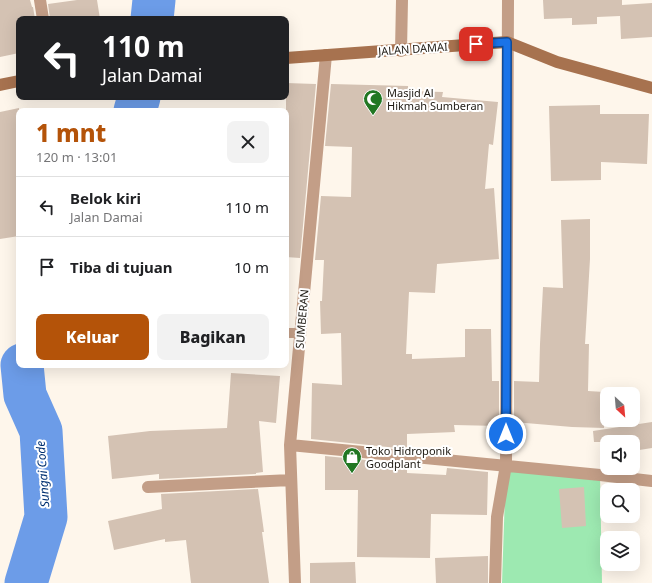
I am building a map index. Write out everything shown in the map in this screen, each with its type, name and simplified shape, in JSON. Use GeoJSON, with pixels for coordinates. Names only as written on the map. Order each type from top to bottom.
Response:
{"type":"FeatureCollection","features":[{"type":"Feature","properties":{"kind":"main road","name":"JALAN DAMAI"},"geometry":{"type":"LineString","coordinates":[[289,58],[326,54],[401,51],[507,42],[557,62],[652,88]]}},
{"type":"Feature","properties":{"kind":"main road"},"geometry":{"type":"LineString","coordinates":[[0,85],[16,82]]}},
{"type":"Feature","properties":{"kind":"street"},"geometry":{"type":"LineString","coordinates":[[40,0],[43,16]]}},
{"type":"Feature","properties":{"kind":"street"},"geometry":{"type":"LineString","coordinates":[[401,51],[402,0]]}},
{"type":"Feature","properties":{"kind":"street"},"geometry":{"type":"LineString","coordinates":[[495,583],[496,517],[506,465],[508,0]]}},
{"type":"Feature","properties":{"kind":"street","name":"SUMBERAN"},"geometry":{"type":"LineString","coordinates":[[295,583],[290,445],[326,54]]}},
{"type":"Feature","properties":{"kind":"street"},"geometry":{"type":"LineString","coordinates":[[290,445],[506,465],[652,482]]}},
{"type":"Feature","properties":{"kind":"street"},"geometry":{"type":"LineString","coordinates":[[148,487],[291,480]]}},
{"type":"Feature","properties":{"kind":"lane"},"geometry":{"type":"LineString","coordinates":[[289,333],[301,333]]}},
{"type":"Feature","properties":{"kind":"green space"},"geometry":{"type":"Polygon","coordinates":[[[506,465],[600,475],[600,571],[602,571],[602,583],[502,583],[506,465]]]}},
{"type":"Feature","properties":{"kind":"building"},"geometry":{"type":"Polygon","coordinates":[[[0,0],[30,0],[34,16],[16,16],[16,54],[0,57],[0,0]]]}},
{"type":"Feature","properties":{"kind":"building"},"geometry":{"type":"Polygon","coordinates":[[[77,0],[97,0],[100,16],[50,16],[48,4],[77,0]]]}},
{"type":"Feature","properties":{"kind":"building"},"geometry":{"type":"Polygon","coordinates":[[[543,0],[622,0],[622,5],[652,3],[652,37],[621,39],[620,16],[597,17],[597,24],[572,25],[572,18],[544,19],[543,0]]]}},
{"type":"Feature","properties":{"kind":"building"},"geometry":{"type":"Polygon","coordinates":[[[289,83],[316,84],[300,258],[289,257],[289,108],[286,108],[286,100],[289,100],[289,83]]]}},
{"type":"Feature","properties":{"kind":"building"},"geometry":{"type":"Polygon","coordinates":[[[331,84],[408,86],[408,91],[443,92],[442,97],[498,102],[493,145],[489,144],[485,189],[494,188],[499,259],[437,264],[435,293],[409,292],[406,354],[412,354],[412,359],[465,357],[465,329],[491,329],[492,381],[499,381],[499,426],[454,425],[455,432],[407,434],[407,449],[311,439],[312,383],[342,385],[341,333],[321,334],[320,301],[322,301],[324,260],[315,260],[321,196],[351,197],[352,147],[325,146],[331,84]]]}},
{"type":"Feature","properties":{"kind":"building"},"geometry":{"type":"Polygon","coordinates":[[[600,105],[600,114],[649,114],[647,164],[601,162],[601,180],[551,181],[549,106],[600,105]]]}},
{"type":"Feature","properties":{"kind":"building"},"geometry":{"type":"Polygon","coordinates":[[[16,109],[16,236],[0,239],[0,112],[16,109]]]}},
{"type":"Feature","properties":{"kind":"building"},"geometry":{"type":"Polygon","coordinates":[[[590,219],[590,259],[585,344],[589,344],[588,391],[600,392],[600,427],[604,428],[514,422],[514,381],[539,382],[543,287],[563,288],[561,220],[590,219]]]}},
{"type":"Feature","properties":{"kind":"building"},"geometry":{"type":"Polygon","coordinates":[[[231,373],[280,376],[276,423],[259,421],[263,472],[256,474],[159,479],[159,474],[112,479],[108,436],[150,431],[227,428],[231,373]]]}},
{"type":"Feature","properties":{"kind":"building"},"geometry":{"type":"Polygon","coordinates":[[[652,422],[652,448],[640,450],[640,435],[600,435],[600,442],[594,442],[593,431],[619,427],[640,427],[640,424],[652,422]]]}},
{"type":"Feature","properties":{"kind":"building"},"geometry":{"type":"Polygon","coordinates":[[[325,456],[407,464],[407,473],[446,475],[447,468],[488,472],[487,515],[431,514],[430,558],[357,557],[358,490],[325,490],[325,456]]]}},
{"type":"Feature","properties":{"kind":"building"},"geometry":{"type":"Polygon","coordinates":[[[584,487],[586,526],[562,528],[559,489],[584,487]]]}},
{"type":"Feature","properties":{"kind":"building"},"geometry":{"type":"Polygon","coordinates":[[[258,489],[269,583],[191,583],[186,540],[165,542],[165,539],[114,550],[108,521],[162,509],[161,494],[258,489]]]}},
{"type":"Feature","properties":{"kind":"building"},"geometry":{"type":"Polygon","coordinates":[[[488,556],[488,583],[436,583],[435,558],[488,556]]]}},
{"type":"Feature","properties":{"kind":"building"},"geometry":{"type":"Polygon","coordinates":[[[355,562],[356,583],[310,583],[310,563],[355,562]]]}},
{"type":"Feature","properties":{"kind":"waterway","name":"Sungai Code"},"geometry":{"type":"LineString","coordinates":[[152,16],[154,0]]}},
{"type":"Feature","properties":{"kind":"waterway","name":"Sungai Code"},"geometry":{"type":"LineString","coordinates":[[136,108],[138,100]]}},
{"type":"Feature","properties":{"kind":"waterway","name":"Sungai Code"},"geometry":{"type":"LineString","coordinates":[[22,368],[25,395],[41,431],[46,517],[26,583]]}},
{"type":"Feature","properties":{"kind":"place","name":"Masjid Al Hikmah Sumberan"},"geometry":{"type":"Point","coordinates":[373,116]}},
{"type":"Feature","properties":{"kind":"place","name":"Toko Hidroponik Goodplant"},"geometry":{"type":"Point","coordinates":[352,474]}},
{"type":"Feature","properties":{"kind":"route"},"geometry":{"type":"LineString","coordinates":[[476,44],[507,42],[506,434]]}}]}
